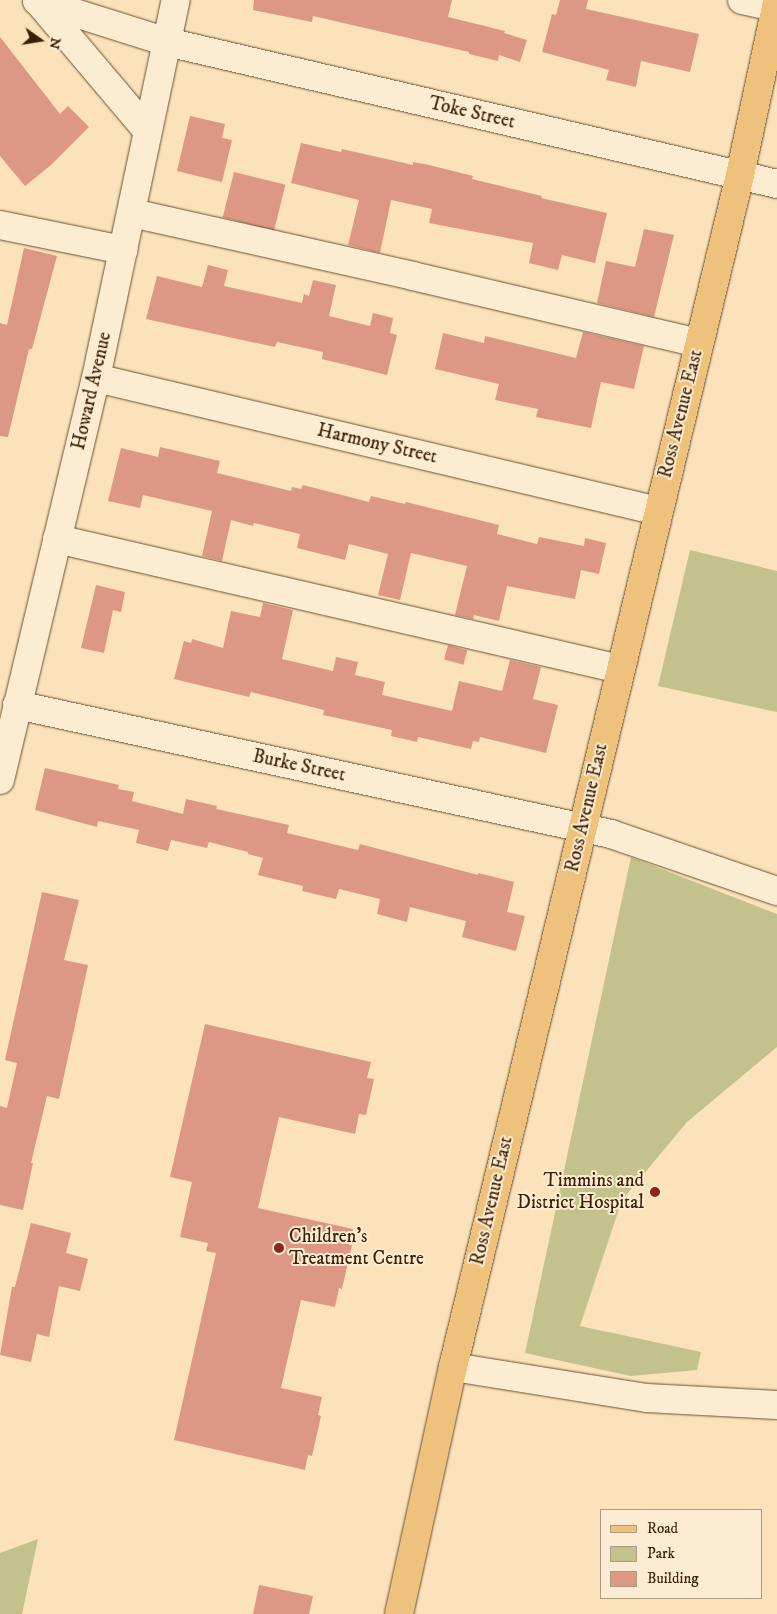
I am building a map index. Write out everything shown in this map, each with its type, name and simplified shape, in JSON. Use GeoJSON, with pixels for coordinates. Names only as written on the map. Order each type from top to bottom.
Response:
{"type":"FeatureCollection","features":[{"type":"Feature","properties":{"kind":"main road","name":"Ross Avenue East"},"geometry":{"type":"LineString","coordinates":[[399,1614],[452,1367],[740,175],[776,5]]}},
{"type":"Feature","properties":{"kind":"street","name":"Howard Avenue"},"geometry":{"type":"LineString","coordinates":[[0,780],[96,378],[176,0]]}},
{"type":"Feature","properties":{"kind":"street"},"geometry":{"type":"LineString","coordinates":[[742,0],[776,5]]}},
{"type":"Feature","properties":{"kind":"street","name":"Toke Street"},"geometry":{"type":"LineString","coordinates":[[37,1],[167,42],[777,184]]}},
{"type":"Feature","properties":{"kind":"street"},"geometry":{"type":"LineString","coordinates":[[37,1],[147,130]]}},
{"type":"Feature","properties":{"kind":"street"},"geometry":{"type":"LineString","coordinates":[[132,213],[413,276],[698,343]]}},
{"type":"Feature","properties":{"kind":"street"},"geometry":{"type":"LineString","coordinates":[[0,225],[122,250]]}},
{"type":"Feature","properties":{"kind":"street","name":"Harmony Street"},"geometry":{"type":"LineString","coordinates":[[96,378],[658,511]]}},
{"type":"Feature","properties":{"kind":"street"},"geometry":{"type":"LineString","coordinates":[[57,539],[620,669]]}},
{"type":"Feature","properties":{"kind":"street","name":"Burke Street"},"geometry":{"type":"LineString","coordinates":[[17,705],[611,834],[777,892]]}},
{"type":"Feature","properties":{"kind":"street"},"geometry":{"type":"LineString","coordinates":[[452,1367],[647,1398],[777,1405]]}},
{"type":"Feature","properties":{"kind":"green space"},"geometry":{"type":"Polygon","coordinates":[[[690,550],[777,571],[777,712],[658,686],[690,550]]]}},
{"type":"Feature","properties":{"kind":"green space"},"geometry":{"type":"Polygon","coordinates":[[[631,857],[777,914],[777,1047],[687,1122],[622,1200],[580,1326],[701,1352],[697,1370],[631,1376],[525,1353],[631,857]]]}},
{"type":"Feature","properties":{"kind":"green space"},"geometry":{"type":"Polygon","coordinates":[[[38,1539],[22,1614],[0,1614],[0,1553],[38,1539]]]}},
{"type":"Feature","properties":{"kind":"building"},"geometry":{"type":"Polygon","coordinates":[[[254,0],[452,0],[448,17],[505,31],[504,33],[527,40],[520,62],[499,55],[498,61],[469,54],[469,52],[313,16],[312,22],[253,10],[254,0]]]}},
{"type":"Feature","properties":{"kind":"building"},"geometry":{"type":"Polygon","coordinates":[[[560,0],[588,0],[586,9],[699,34],[690,72],[641,61],[636,87],[606,80],[609,70],[542,52],[552,14],[556,15],[560,0]]]}},
{"type":"Feature","properties":{"kind":"building"},"geometry":{"type":"Polygon","coordinates":[[[0,37],[60,114],[68,106],[89,127],[51,165],[25,186],[0,156],[0,37]]]}},
{"type":"Feature","properties":{"kind":"building"},"geometry":{"type":"Polygon","coordinates":[[[190,116],[225,124],[222,138],[232,140],[222,182],[177,171],[190,116]]]}},
{"type":"Feature","properties":{"kind":"building"},"geometry":{"type":"Polygon","coordinates":[[[301,143],[341,152],[342,149],[413,165],[413,162],[429,165],[473,176],[472,179],[542,196],[541,198],[607,213],[595,263],[562,255],[558,270],[529,263],[533,243],[429,223],[432,209],[391,200],[380,253],[348,245],[359,200],[291,183],[301,143]]]}},
{"type":"Feature","properties":{"kind":"building"},"geometry":{"type":"Polygon","coordinates":[[[234,172],[285,185],[274,230],[223,218],[234,172]]]}},
{"type":"Feature","properties":{"kind":"building"},"geometry":{"type":"Polygon","coordinates":[[[644,229],[674,235],[654,317],[597,303],[606,261],[635,267],[644,229]]]}},
{"type":"Feature","properties":{"kind":"building"},"geometry":{"type":"Polygon","coordinates":[[[24,248],[57,256],[32,349],[29,349],[8,437],[0,436],[0,323],[7,325],[24,248]]]}},
{"type":"Feature","properties":{"kind":"building"},"geometry":{"type":"Polygon","coordinates":[[[208,265],[228,270],[224,286],[302,303],[304,294],[309,296],[313,280],[336,285],[329,316],[370,326],[373,313],[393,318],[390,333],[397,335],[387,375],[322,359],[323,352],[277,342],[275,347],[146,319],[157,276],[202,287],[208,265]]]}},
{"type":"Feature","properties":{"kind":"building"},"geometry":{"type":"Polygon","coordinates":[[[583,332],[644,346],[634,389],[601,382],[591,428],[536,417],[538,409],[495,400],[499,384],[435,369],[443,333],[484,343],[485,336],[576,358],[583,332]]]}},
{"type":"Feature","properties":{"kind":"building"},"geometry":{"type":"Polygon","coordinates":[[[160,447],[220,461],[217,473],[291,491],[292,487],[301,489],[303,485],[369,502],[371,496],[405,504],[406,502],[499,525],[497,534],[537,544],[539,537],[584,546],[585,538],[606,543],[599,574],[581,570],[575,599],[507,586],[499,621],[474,615],[473,619],[455,615],[467,566],[411,553],[400,600],[378,595],[388,554],[349,544],[345,560],[297,548],[300,534],[254,523],[253,526],[231,520],[222,561],[202,556],[212,511],[143,495],[140,508],[108,501],[121,448],[158,457],[160,447]]]}},
{"type":"Feature","properties":{"kind":"building"},"geometry":{"type":"Polygon","coordinates":[[[96,585],[125,592],[121,612],[113,610],[104,653],[81,648],[96,585]]]}},
{"type":"Feature","properties":{"kind":"building"},"geometry":{"type":"Polygon","coordinates":[[[263,603],[293,610],[282,659],[333,671],[336,657],[358,662],[355,675],[385,682],[382,695],[452,711],[459,681],[502,691],[510,660],[541,667],[533,699],[558,705],[546,753],[480,737],[479,742],[473,741],[471,749],[418,737],[417,742],[391,736],[392,730],[323,715],[324,710],[251,692],[249,697],[174,679],[184,641],[191,643],[192,639],[223,648],[231,611],[260,617],[263,603]]]}},
{"type":"Feature","properties":{"kind":"building"},"geometry":{"type":"Polygon","coordinates":[[[448,645],[467,650],[463,665],[444,659],[448,645]]]}},
{"type":"Feature","properties":{"kind":"building"},"geometry":{"type":"Polygon","coordinates":[[[45,768],[119,785],[118,789],[134,792],[132,801],[183,814],[186,799],[217,806],[216,809],[289,825],[287,833],[358,850],[360,844],[478,875],[478,873],[514,882],[507,912],[525,916],[516,951],[462,937],[466,921],[410,907],[407,922],[377,914],[380,899],[339,889],[336,899],[302,891],[303,886],[258,875],[263,858],[248,854],[248,852],[209,842],[207,848],[171,840],[168,851],[136,843],[139,830],[98,821],[97,827],[35,810],[45,768]]]}},
{"type":"Feature","properties":{"kind":"building"},"geometry":{"type":"Polygon","coordinates":[[[42,892],[79,900],[64,960],[88,965],[59,1099],[47,1096],[31,1163],[33,1163],[23,1210],[0,1205],[0,1106],[7,1108],[17,1063],[5,1060],[42,892]]]}},
{"type":"Feature","properties":{"kind":"building","name":"Children's Treatment Centre"},"geometry":{"type":"Polygon","coordinates":[[[205,1024],[371,1062],[367,1078],[374,1079],[366,1115],[359,1114],[355,1134],[279,1117],[258,1208],[353,1229],[349,1245],[352,1245],[342,1289],[339,1288],[335,1307],[301,1300],[281,1388],[322,1397],[318,1415],[321,1416],[312,1456],[308,1455],[305,1470],[174,1440],[216,1253],[206,1251],[208,1243],[180,1237],[192,1182],[170,1177],[205,1024]]]}},
{"type":"Feature","properties":{"kind":"building"},"geometry":{"type":"Polygon","coordinates":[[[31,1223],[71,1233],[66,1253],[88,1259],[80,1291],[59,1286],[49,1337],[37,1334],[31,1362],[0,1355],[12,1287],[15,1287],[31,1223]]]}},
{"type":"Feature","properties":{"kind":"building"},"geometry":{"type":"Polygon","coordinates":[[[259,1585],[313,1596],[309,1614],[253,1614],[259,1585]]]}},
{"type":"Feature","properties":{"kind":"place","name":"Timmins and District Hospital"},"geometry":{"type":"Point","coordinates":[655,1192]}},
{"type":"Feature","properties":{"kind":"place","name":"Children's Treatment Centre"},"geometry":{"type":"Point","coordinates":[279,1248]}}]}
